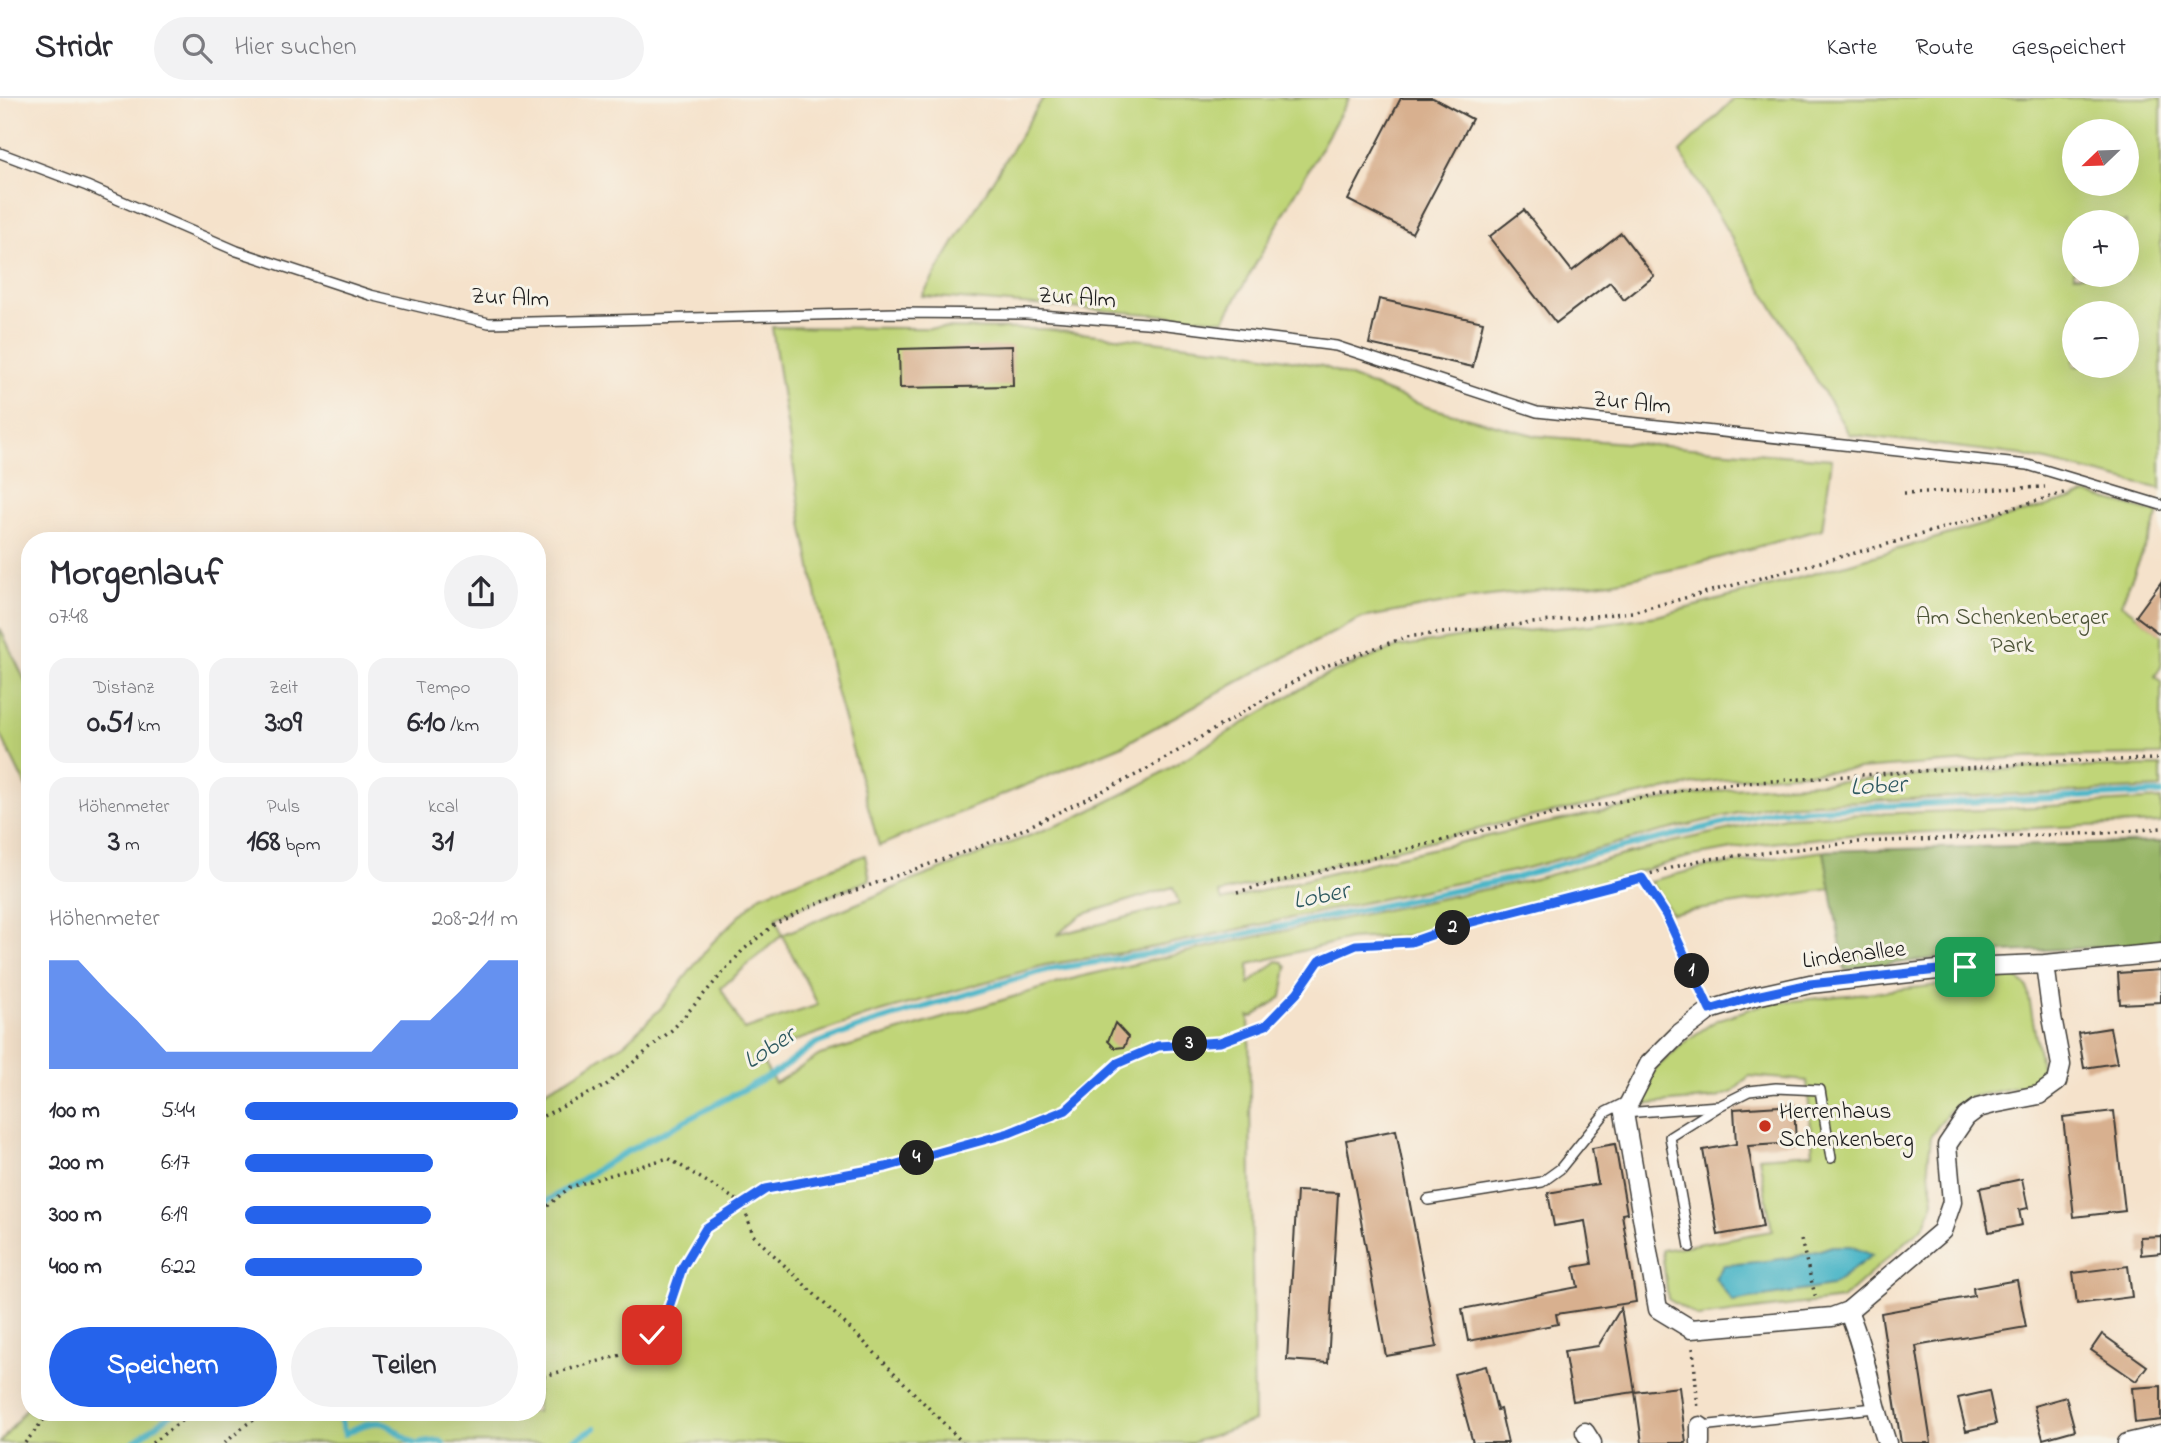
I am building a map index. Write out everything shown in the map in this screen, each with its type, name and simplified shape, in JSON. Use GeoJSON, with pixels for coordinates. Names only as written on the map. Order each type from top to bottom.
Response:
{"type":"FeatureCollection","features":[{"type":"Feature","properties":{"kind":"street","name":"Lindenallee"},"geometry":{"type":"LineString","coordinates":[[1627,1106],[1649,1064],[1681,1033],[1710,1010],[1756,996],[1810,984],[1965,967],[2045,964],[2161,953]]}},
{"type":"Feature","properties":{"kind":"street"},"geometry":{"type":"LineString","coordinates":[[1627,1106],[1658,1309],[1691,1329],[1832,1317],[1848,1311],[1942,1231],[1952,1202],[1947,1145],[1966,1117],[1978,1108],[2039,1095],[2057,1082],[2061,1065],[2045,964]]}},
{"type":"Feature","properties":{"kind":"street"},"geometry":{"type":"LineString","coordinates":[[1848,1311],[1860,1339],[1875,1408],[1887,1443]]}},
{"type":"Feature","properties":{"kind":"street"},"geometry":{"type":"LineString","coordinates":[[2126,1443],[2161,1435]]}},
{"type":"Feature","properties":{"kind":"lane","name":"Zur Alm"},"geometry":{"type":"LineString","coordinates":[[0,153],[87,186],[237,251],[370,295],[489,323],[909,313],[1027,314],[1159,324],[1336,346],[1537,412],[2028,466],[2161,505]]}},
{"type":"Feature","properties":{"kind":"lane"},"geometry":{"type":"LineString","coordinates":[[1690,1247],[1670,1137],[1749,1091],[1776,1088],[1820,1090],[1831,1158]]}},
{"type":"Feature","properties":{"kind":"lane"},"geometry":{"type":"LineString","coordinates":[[1428,1200],[1542,1182],[1560,1169],[1606,1112],[1627,1106],[1720,1106]]}},
{"type":"Feature","properties":{"kind":"lane"},"geometry":{"type":"LineString","coordinates":[[1700,1434],[1875,1408]]}},
{"type":"Feature","properties":{"kind":"path"},"geometry":{"type":"LineString","coordinates":[[546,1115],[605,1087],[673,1029],[743,950],[775,924],[811,906],[1021,830],[1144,771],[1312,671],[1406,637],[1632,612],[1881,546],[2089,485]]}},
{"type":"Feature","properties":{"kind":"path"},"geometry":{"type":"LineString","coordinates":[[1905,493],[2052,486]]}},
{"type":"Feature","properties":{"kind":"path"},"geometry":{"type":"LineString","coordinates":[[1237,892],[1576,809],[1713,785],[2069,761],[2161,759]]}},
{"type":"Feature","properties":{"kind":"path"},"geometry":{"type":"LineString","coordinates":[[546,1376],[625,1354],[652,1335],[669,1307],[682,1268],[706,1228],[766,1189],[886,1167],[1009,1133],[1066,1110],[1118,1063],[1158,1046],[1220,1042],[1266,1025],[1297,993],[1319,961],[1356,945],[1411,942],[1457,926],[1701,860],[1858,842],[2161,828]]}},
{"type":"Feature","properties":{"kind":"path"},"geometry":{"type":"LineString","coordinates":[[1642,878],[1666,915],[1710,1010]]}},
{"type":"Feature","properties":{"kind":"path"},"geometry":{"type":"LineString","coordinates":[[546,1207],[570,1187],[668,1158],[743,1204],[753,1235],[964,1443]]}},
{"type":"Feature","properties":{"kind":"path"},"geometry":{"type":"LineString","coordinates":[[1801,1240],[1815,1297]]}},
{"type":"Feature","properties":{"kind":"path"},"geometry":{"type":"LineString","coordinates":[[1691,1329],[1700,1434]]}},
{"type":"Feature","properties":{"kind":"path"},"geometry":{"type":"LineString","coordinates":[[24,1443],[42,1421]]}},
{"type":"Feature","properties":{"kind":"path"},"geometry":{"type":"LineString","coordinates":[[152,1443],[181,1421]]}},
{"type":"Feature","properties":{"kind":"path"},"geometry":{"type":"LineString","coordinates":[[225,1443],[252,1421]]}},
{"type":"Feature","properties":{"kind":"green space"},"geometry":{"type":"Polygon","coordinates":[[[1043,98],[1349,98],[1224,320],[922,296],[1043,98]]]}},
{"type":"Feature","properties":{"kind":"green space"},"geometry":{"type":"Polygon","coordinates":[[[1735,98],[2161,98],[2161,489],[2021,455],[1849,434],[1680,152],[1735,98]]]}},
{"type":"Feature","properties":{"kind":"green space"},"geometry":{"type":"Polygon","coordinates":[[[772,327],[1044,329],[1243,351],[1322,366],[1427,407],[1537,436],[1832,459],[1822,529],[1684,567],[1612,582],[1473,598],[1362,618],[1123,745],[879,846],[835,687],[803,528],[772,327]]]}},
{"type":"Feature","properties":{"kind":"green space","name":"Am Schenkenberger Park"},"geometry":{"type":"Polygon","coordinates":[[[2088,494],[2159,514],[2121,604],[2161,634],[2161,667],[2155,676],[2161,682],[2161,755],[2026,757],[1699,783],[1511,821],[1219,893],[1222,901],[1528,827],[1644,803],[1732,789],[2030,768],[2161,766],[2161,788],[1771,805],[1519,870],[1140,950],[1045,965],[867,1016],[758,1054],[775,1083],[820,1055],[1079,977],[1226,943],[1530,880],[1668,843],[1785,817],[1983,810],[2161,799],[2161,823],[1849,835],[1761,844],[1688,857],[1540,901],[1455,920],[1408,936],[1349,939],[1249,964],[1249,984],[1277,961],[1283,962],[1287,967],[1282,997],[1253,1017],[1249,1016],[1254,1421],[1192,1443],[0,1443],[21,1416],[21,1421],[546,1421],[546,1090],[625,1043],[661,1008],[712,943],[761,895],[865,855],[870,880],[776,917],[782,935],[911,881],[1073,819],[1141,785],[1317,679],[1398,647],[1470,636],[1657,616],[1771,586],[2088,494]],[[1173,887],[1081,915],[1057,935],[1179,904],[1173,887]],[[782,935],[721,988],[744,1030],[818,1005],[782,935]]]}},
{"type":"Feature","properties":{"kind":"green space"},"geometry":{"type":"Polygon","coordinates":[[[0,628],[21,672],[21,776],[0,733],[0,628]]]}},
{"type":"Feature","properties":{"kind":"green space"},"geometry":{"type":"Polygon","coordinates":[[[2161,842],[2161,944],[1968,954],[1845,970],[1824,851],[2161,842]]]}},
{"type":"Feature","properties":{"kind":"green space"},"geometry":{"type":"Polygon","coordinates":[[[1824,851],[1831,889],[1672,914],[1650,881],[1701,868],[1824,851]]]}},
{"type":"Feature","properties":{"kind":"green space"},"geometry":{"type":"Polygon","coordinates":[[[2015,977],[2027,986],[2042,1072],[2022,1086],[1972,1097],[1949,1111],[1931,1136],[1928,1165],[1934,1201],[1925,1225],[1842,1299],[1698,1317],[1668,1299],[1662,1250],[1772,1231],[1759,1157],[1813,1153],[1807,1081],[1749,1076],[1733,1092],[1717,1098],[1638,1105],[1655,1069],[1687,1040],[1717,1020],[1764,1004],[2015,977]]]}},
{"type":"Feature","properties":{"kind":"water"},"geometry":{"type":"Polygon","coordinates":[[[1832,1246],[1850,1246],[1872,1255],[1831,1286],[1733,1302],[1715,1278],[1724,1265],[1792,1257],[1832,1246]]]}},
{"type":"Feature","properties":{"kind":"building"},"geometry":{"type":"Polygon","coordinates":[[[1401,98],[1433,98],[1472,119],[1412,233],[1348,200],[1401,98]]]}},
{"type":"Feature","properties":{"kind":"building"},"geometry":{"type":"Polygon","coordinates":[[[1524,210],[1572,271],[1621,233],[1654,276],[1624,300],[1610,282],[1556,323],[1489,237],[1524,210]]]}},
{"type":"Feature","properties":{"kind":"building"},"geometry":{"type":"Polygon","coordinates":[[[1379,299],[1483,322],[1473,367],[1369,344],[1379,299]]]}},
{"type":"Feature","properties":{"kind":"building"},"geometry":{"type":"Polygon","coordinates":[[[1012,346],[1013,386],[900,388],[899,349],[1012,346]]]}},
{"type":"Feature","properties":{"kind":"building"},"geometry":{"type":"Polygon","coordinates":[[[2161,582],[2161,635],[2136,616],[2161,582]]]}},
{"type":"Feature","properties":{"kind":"building"},"geometry":{"type":"Polygon","coordinates":[[[2161,970],[2161,1002],[2120,1004],[2118,973],[2161,970]]]}},
{"type":"Feature","properties":{"kind":"building"},"geometry":{"type":"Polygon","coordinates":[[[1115,1023],[1128,1037],[1124,1047],[1115,1048],[1108,1041],[1115,1023]]]}},
{"type":"Feature","properties":{"kind":"building"},"geometry":{"type":"Polygon","coordinates":[[[2110,1028],[2117,1063],[2084,1068],[2078,1033],[2110,1028]]]}},
{"type":"Feature","properties":{"kind":"building"},"geometry":{"type":"Polygon","coordinates":[[[1794,1105],[1796,1143],[1748,1146],[1763,1227],[1718,1235],[1703,1150],[1736,1144],[1734,1109],[1794,1105]]]}},
{"type":"Feature","properties":{"kind":"building"},"geometry":{"type":"Polygon","coordinates":[[[2114,1111],[2125,1211],[2074,1217],[2063,1117],[2114,1111]]]}},
{"type":"Feature","properties":{"kind":"building"},"geometry":{"type":"Polygon","coordinates":[[[1396,1130],[1437,1347],[1386,1356],[1346,1140],[1396,1130]]]}},
{"type":"Feature","properties":{"kind":"building"},"geometry":{"type":"Polygon","coordinates":[[[1615,1144],[1627,1213],[1622,1214],[1636,1302],[1556,1314],[1558,1324],[1468,1341],[1462,1309],[1578,1287],[1574,1267],[1592,1264],[1585,1221],[1554,1226],[1548,1193],[1598,1184],[1592,1148],[1615,1144]]]}},
{"type":"Feature","properties":{"kind":"building"},"geometry":{"type":"Polygon","coordinates":[[[2022,1179],[2028,1208],[2019,1210],[2022,1225],[1989,1232],[1980,1188],[2022,1179]]]}},
{"type":"Feature","properties":{"kind":"building"},"geometry":{"type":"Polygon","coordinates":[[[1297,1191],[1338,1193],[1328,1363],[1287,1360],[1297,1191]]]}},
{"type":"Feature","properties":{"kind":"building"},"geometry":{"type":"Polygon","coordinates":[[[2161,1236],[2161,1253],[2141,1255],[2140,1237],[2161,1236]]]}},
{"type":"Feature","properties":{"kind":"building"},"geometry":{"type":"Polygon","coordinates":[[[2128,1266],[2132,1297],[2077,1304],[2073,1273],[2128,1266]]]}},
{"type":"Feature","properties":{"kind":"building"},"geometry":{"type":"Polygon","coordinates":[[[2017,1280],[2026,1327],[1916,1346],[1931,1443],[1901,1443],[1881,1313],[1974,1296],[1973,1288],[2017,1280]]]}},
{"type":"Feature","properties":{"kind":"building"},"geometry":{"type":"Polygon","coordinates":[[[1621,1308],[1635,1392],[1573,1401],[1564,1351],[1598,1346],[1621,1308]]]}},
{"type":"Feature","properties":{"kind":"building"},"geometry":{"type":"Polygon","coordinates":[[[2102,1334],[2147,1366],[2136,1381],[2091,1350],[2102,1334]]]}},
{"type":"Feature","properties":{"kind":"building"},"geometry":{"type":"Polygon","coordinates":[[[1486,1366],[1508,1443],[1473,1443],[1454,1374],[1486,1366]]]}},
{"type":"Feature","properties":{"kind":"building"},"geometry":{"type":"Polygon","coordinates":[[[2161,1386],[2161,1420],[2135,1423],[2132,1388],[2161,1386]]]}},
{"type":"Feature","properties":{"kind":"building"},"geometry":{"type":"Polygon","coordinates":[[[1679,1387],[1686,1443],[1642,1443],[1635,1392],[1679,1387]]]}},
{"type":"Feature","properties":{"kind":"building"},"geometry":{"type":"Polygon","coordinates":[[[1989,1391],[1996,1424],[1966,1431],[1958,1398],[1989,1391]]]}},
{"type":"Feature","properties":{"kind":"building"},"geometry":{"type":"Polygon","coordinates":[[[2066,1397],[2075,1430],[2043,1439],[2034,1406],[2066,1397]]]}},
{"type":"Feature","properties":{"kind":"waterway","name":"Lober"},"geometry":{"type":"LineString","coordinates":[[546,1201],[619,1156],[778,1071],[815,1044],[869,1024],[1046,970],[1148,954],[1514,878],[1591,855],[1775,811],[2161,793]]}},
{"type":"Feature","properties":{"kind":"waterway","name":"Lober"},"geometry":{"type":"LineString","coordinates":[[132,1443],[162,1421]]}},
{"type":"Feature","properties":{"kind":"waterway"},"geometry":{"type":"LineString","coordinates":[[341,1421],[345,1434],[378,1422],[384,1423],[414,1443]]}},
{"type":"Feature","properties":{"kind":"waterway"},"geometry":{"type":"LineString","coordinates":[[569,1443],[595,1428]]}},
{"type":"Feature","properties":{"kind":"waterway"},"geometry":{"type":"LineString","coordinates":[[420,1443],[443,1443]]}},
{"type":"Feature","properties":{"kind":"place","name":"Herrenhaus Schenkenberg"},"geometry":{"type":"Point","coordinates":[1765,1126]}},
{"type":"Feature","properties":{"kind":"route"},"geometry":{"type":"LineString","coordinates":[[652,1335],[669,1307],[682,1268],[706,1228],[766,1189],[886,1167],[1009,1133],[1066,1110],[1118,1063],[1158,1046],[1220,1042],[1266,1025],[1297,993],[1319,961],[1356,945],[1411,942],[1457,926],[1642,878],[1666,915],[1710,1010],[1810,984],[1965,967]]}}]}
